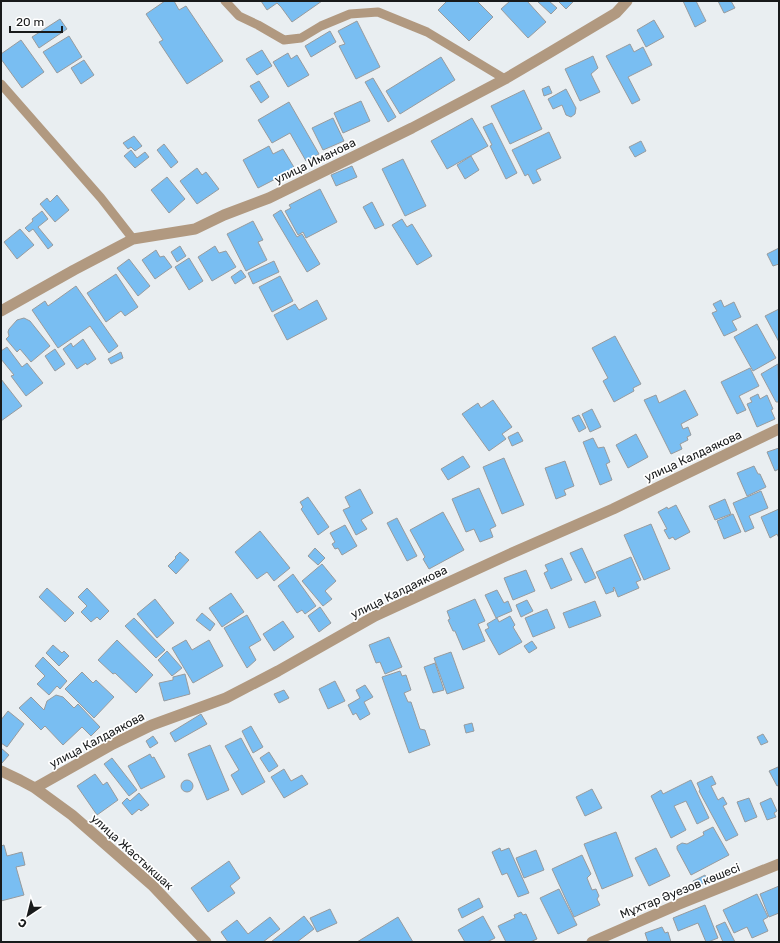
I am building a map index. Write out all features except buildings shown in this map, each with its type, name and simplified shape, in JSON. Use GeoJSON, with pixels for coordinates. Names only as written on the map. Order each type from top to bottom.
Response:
{"type":"FeatureCollection","features":[{"type":"Feature","properties":{"kind":"street","name":"улица Иманова"},"geometry":{"type":"LineString","coordinates":[[1,311],[133,239],[195,229],[224,215],[269,198],[412,128],[505,79],[616,12],[627,1]]}},
{"type":"Feature","properties":{"kind":"street","name":"улица Калдаякова"},"geometry":{"type":"LineString","coordinates":[[35,788],[112,744],[152,725],[226,698],[278,671],[375,616],[613,509],[779,429]]}},
{"type":"Feature","properties":{"kind":"street","name":"улица Жастыкшак"},"geometry":{"type":"LineString","coordinates":[[1,771],[35,788],[72,815],[152,885],[206,942]]}},
{"type":"Feature","properties":{"kind":"street","name":"Мұхтар Әуезов көшесі"},"geometry":{"type":"LineString","coordinates":[[592,942],[676,905],[779,864]]}},
{"type":"Feature","properties":{"kind":"lane"},"geometry":{"type":"LineString","coordinates":[[225,1],[239,16],[284,40],[301,38],[321,26],[350,14],[378,12],[427,32],[505,79]]}},
{"type":"Feature","properties":{"kind":"lane"},"geometry":{"type":"LineString","coordinates":[[1,84],[101,198],[133,239]]}}]}
